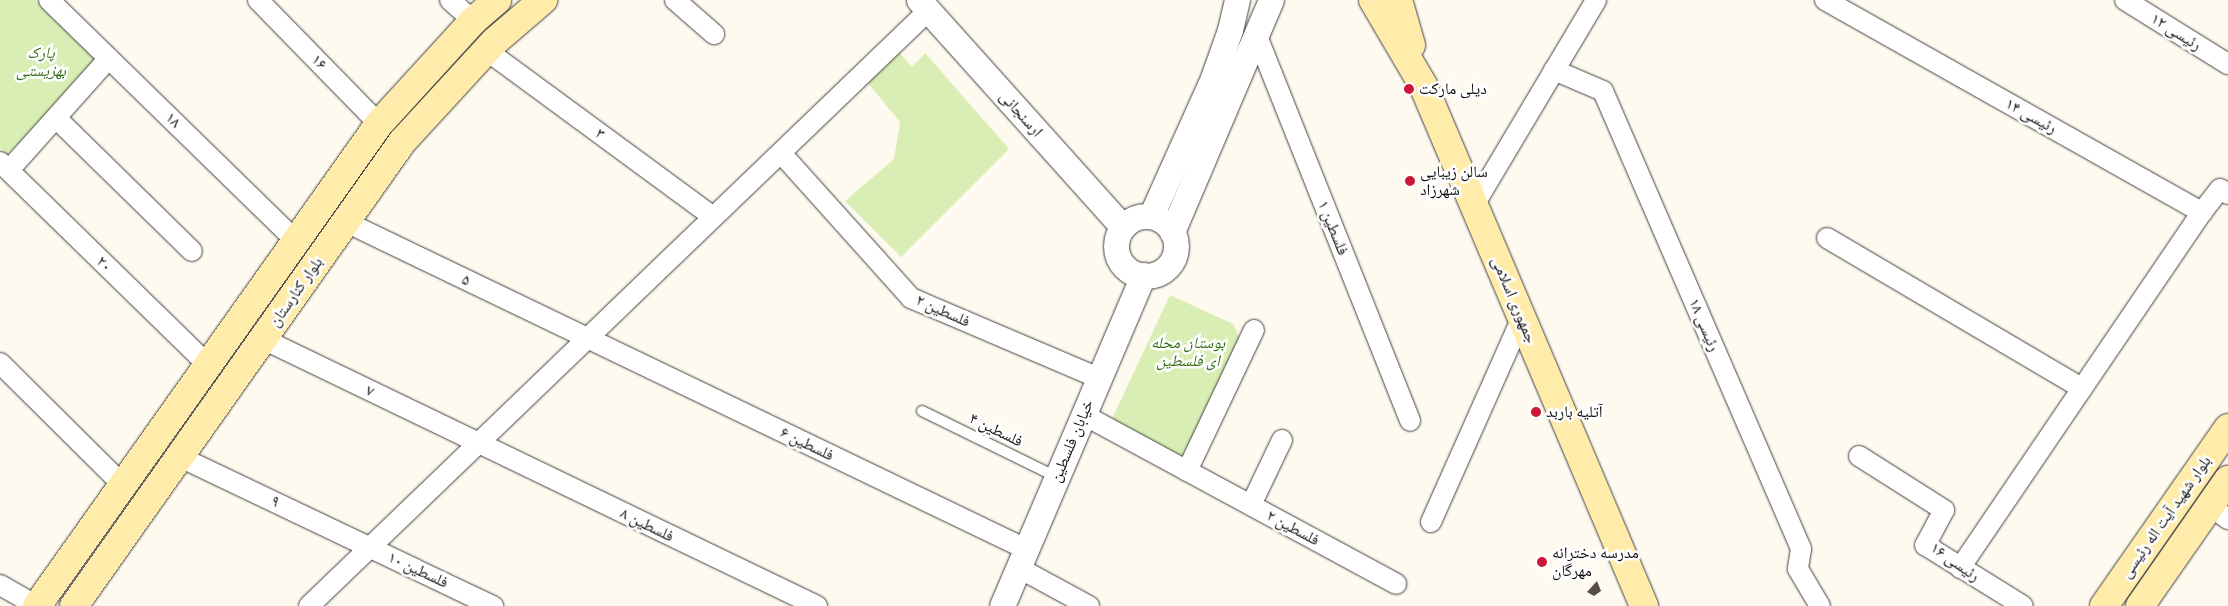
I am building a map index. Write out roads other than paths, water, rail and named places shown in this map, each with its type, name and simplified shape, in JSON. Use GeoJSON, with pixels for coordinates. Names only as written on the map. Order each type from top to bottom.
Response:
{"type":"FeatureCollection","features":[{"type":"Feature","properties":{"kind":"main road","name":"بلوار کنارستان"},"geometry":{"type":"LineString","coordinates":[[37,606],[379,124],[473,21],[497,0]]}},
{"type":"Feature","properties":{"kind":"main road","name":"بلوار کنارستان"},"geometry":{"type":"LineString","coordinates":[[74,606],[402,142],[486,50],[543,0]]}},
{"type":"Feature","properties":{"kind":"main road","name":"جمهوری اسلامی"},"geometry":{"type":"LineString","coordinates":[[1373,0],[1422,85],[1644,606]]}},
{"type":"Feature","properties":{"kind":"main road"},"geometry":{"type":"LineString","coordinates":[[1398,0],[1422,85]]}},
{"type":"Feature","properties":{"kind":"main road","name":"بلوار شهید آیت اله رئیسی"},"geometry":{"type":"LineString","coordinates":[[2104,606],[2228,428]]}},
{"type":"Feature","properties":{"kind":"main road","name":"بلوار شهید آیت اله رئیسی"},"geometry":{"type":"LineString","coordinates":[[2148,603],[2219,512],[2228,480]]}},
{"type":"Feature","properties":{"kind":"street","name":"۱۸"},"geometry":{"type":"LineString","coordinates":[[49,0],[296,241]]}},
{"type":"Feature","properties":{"kind":"street","name":"۱۶"},"geometry":{"type":"LineString","coordinates":[[258,0],[379,124]]}},
{"type":"Feature","properties":{"kind":"street"},"geometry":{"type":"LineString","coordinates":[[450,0],[473,21]]}},
{"type":"Feature","properties":{"kind":"street"},"geometry":{"type":"LineString","coordinates":[[675,0],[714,34]]}},
{"type":"Feature","properties":{"kind":"street"},"geometry":{"type":"LineString","coordinates":[[1151,216],[1213,78],[1230,30],[1237,0]]}},
{"type":"Feature","properties":{"kind":"street"},"geometry":{"type":"LineString","coordinates":[[1172,232],[1271,0]]}},
{"type":"Feature","properties":{"kind":"street"},"geometry":{"type":"LineString","coordinates":[[1474,205],[1596,0]]}},
{"type":"Feature","properties":{"kind":"street","name":"رئیسی ۱۴"},"geometry":{"type":"LineString","coordinates":[[1825,0],[2202,212]]}},
{"type":"Feature","properties":{"kind":"street","name":"رئیسی ۱۲"},"geometry":{"type":"LineString","coordinates":[[2125,0],[2228,64]]}},
{"type":"Feature","properties":{"kind":"street"},"geometry":{"type":"LineString","coordinates":[[309,606],[780,153],[924,5]]}},
{"type":"Feature","properties":{"kind":"street","name":"ارسنجانی"},"geometry":{"type":"LineString","coordinates":[[924,5],[1122,227]]}},
{"type":"Feature","properties":{"kind":"street","name":"فلسطین ۱"},"geometry":{"type":"LineString","coordinates":[[1257,36],[1410,421]]}},
{"type":"Feature","properties":{"kind":"street","name":"۳"},"geometry":{"type":"LineString","coordinates":[[486,50],[713,217]]}},
{"type":"Feature","properties":{"kind":"street"},"geometry":{"type":"LineString","coordinates":[[4,166],[56,118],[109,58]]}},
{"type":"Feature","properties":{"kind":"street","name":"رئیسی ۱۸"},"geometry":{"type":"LineString","coordinates":[[1554,70],[1603,91],[1801,549],[1798,569],[1820,606]]}},
{"type":"Feature","properties":{"kind":"street"},"geometry":{"type":"LineString","coordinates":[[56,118],[192,251]]}},
{"type":"Feature","properties":{"kind":"street","name":"فلسطین ۲"},"geometry":{"type":"LineString","coordinates":[[780,153],[910,298],[1099,378]]}},
{"type":"Feature","properties":{"kind":"street","name":"۲۰"},"geometry":{"type":"LineString","coordinates":[[4,166],[208,365]]}},
{"type":"Feature","properties":{"kind":"street"},"geometry":{"type":"LineString","coordinates":[[1960,568],[2202,212],[2220,189],[2228,194]]}},
{"type":"Feature","properties":{"kind":"street"},"geometry":{"type":"LineString","coordinates":[[1151,216],[1159,219],[1172,232],[1176,244],[1174,257],[1166,268],[1156,274],[1142,276],[1121,263],[1117,238],[1122,227],[1130,220],[1151,216]]}},
{"type":"Feature","properties":{"kind":"street","name":"۵"},"geometry":{"type":"LineString","coordinates":[[346,222],[587,339]]}},
{"type":"Feature","properties":{"kind":"street"},"geometry":{"type":"LineString","coordinates":[[1827,238],[2082,388]]}},
{"type":"Feature","properties":{"kind":"street","name":"خیابان فلسطین"},"geometry":{"type":"LineString","coordinates":[[1002,606],[1142,276]]}},
{"type":"Feature","properties":{"kind":"street"},"geometry":{"type":"LineString","coordinates":[[1431,522],[1522,318]]}},
{"type":"Feature","properties":{"kind":"street"},"geometry":{"type":"LineString","coordinates":[[1188,471],[1254,330]]}},
{"type":"Feature","properties":{"kind":"street","name":"۷"},"geometry":{"type":"LineString","coordinates":[[263,339],[478,444]]}},
{"type":"Feature","properties":{"kind":"street","name":"فلسطین ۶"},"geometry":{"type":"LineString","coordinates":[[587,339],[1022,558],[1089,606]]}},
{"type":"Feature","properties":{"kind":"street"},"geometry":{"type":"LineString","coordinates":[[0,363],[123,485]]}},
{"type":"Feature","properties":{"kind":"street","name":"فلسطین ۲"},"geometry":{"type":"LineString","coordinates":[[1084,415],[1396,584]]}},
{"type":"Feature","properties":{"kind":"street"},"geometry":{"type":"LineString","coordinates":[[1251,505],[1282,440]]}},
{"type":"Feature","properties":{"kind":"street","name":"فلسطین ۸"},"geometry":{"type":"LineString","coordinates":[[478,444],[817,606]]}},
{"type":"Feature","properties":{"kind":"street","name":"رئیسی ۱۶"},"geometry":{"type":"LineString","coordinates":[[1859,456],[1944,510],[1925,545],[2023,606]]}},
{"type":"Feature","properties":{"kind":"street","name":"۹"},"geometry":{"type":"LineString","coordinates":[[180,457],[370,547]]}},
{"type":"Feature","properties":{"kind":"street","name":"فلسطین ۱۰"},"geometry":{"type":"LineString","coordinates":[[370,547],[493,606]]}},
{"type":"Feature","properties":{"kind":"street"},"geometry":{"type":"LineString","coordinates":[[0,585],[37,606]]}},
{"type":"Feature","properties":{"kind":"lane","name":"فلسطین ۴"},"geometry":{"type":"LineString","coordinates":[[922,411],[1057,477]]}},
{"type":"Feature","properties":{"kind":"place","name":"دیلی مارکت"},"geometry":{"type":"Point","coordinates":[1409,89]}},
{"type":"Feature","properties":{"kind":"place","name":"سالن زیبایی شهرزاد"},"geometry":{"type":"Point","coordinates":[1410,181]}},
{"type":"Feature","properties":{"kind":"place","name":"آتلیه باربد"},"geometry":{"type":"Point","coordinates":[1536,412]}},
{"type":"Feature","properties":{"kind":"place","name":"مدرسه دخترانه مهرگان"},"geometry":{"type":"Point","coordinates":[1542,562]}},
{"type":"Feature","properties":{"kind":"park label","name":"پارک بهزیستی"},"geometry":{"type":"Point","coordinates":[41,62]}},
{"type":"Feature","properties":{"kind":"park label","name":"بوستان محله ای فلسطین"},"geometry":{"type":"Point","coordinates":[1188,352]}}]}
